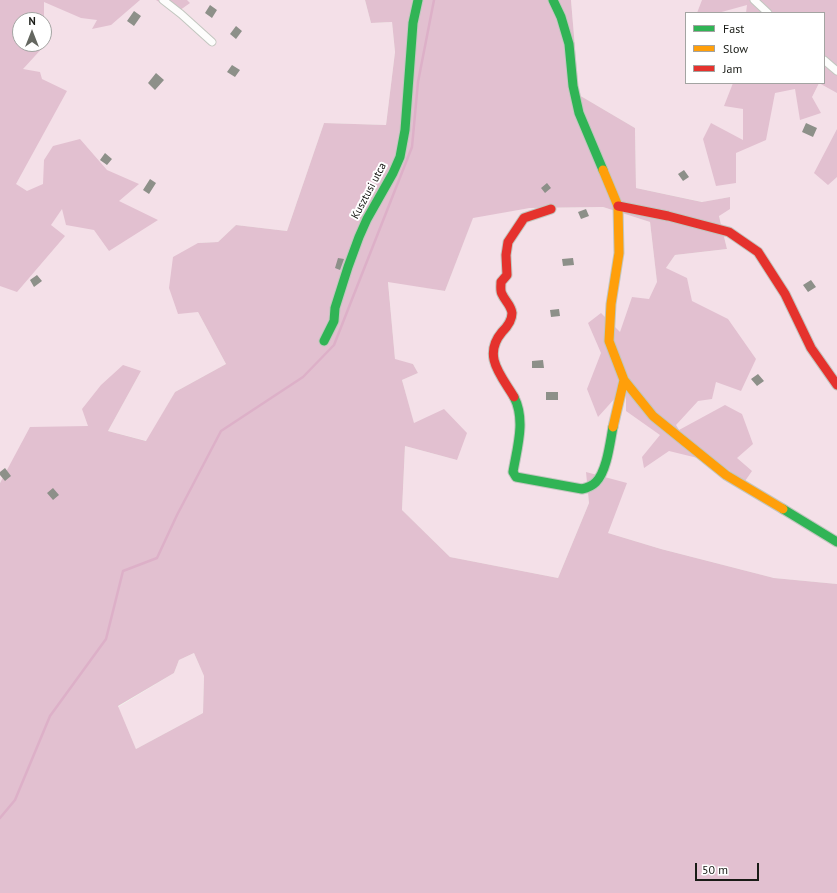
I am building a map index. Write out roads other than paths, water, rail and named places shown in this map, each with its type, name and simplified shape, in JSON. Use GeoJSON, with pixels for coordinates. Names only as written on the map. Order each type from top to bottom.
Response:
{"type":"FeatureCollection","features":[{"type":"Feature","properties":{"kind":"street"},"geometry":{"type":"LineString","coordinates":[[163,0],[212,42]]}},
{"type":"Feature","properties":{"kind":"street","name":"Kusztusi utca"},"geometry":{"type":"LineString","coordinates":[[324,341],[334,324],[336,315],[335,308],[363,227],[397,165],[405,130],[413,23],[418,0]]}},
{"type":"Feature","properties":{"kind":"street"},"geometry":{"type":"LineString","coordinates":[[553,0],[561,17],[569,44],[573,86],[579,112],[618,206],[619,253],[611,304],[609,342],[624,380],[653,416],[726,475],[837,542]]}},
{"type":"Feature","properties":{"kind":"street"},"geometry":{"type":"LineString","coordinates":[[754,0],[767,12]]}},
{"type":"Feature","properties":{"kind":"street"},"geometry":{"type":"LineString","coordinates":[[825,61],[837,71]]}},
{"type":"Feature","properties":{"kind":"street"},"geometry":{"type":"LineString","coordinates":[[618,206],[668,216],[729,232],[758,252],[785,294],[811,348],[837,385]]}},
{"type":"Feature","properties":{"kind":"street"},"geometry":{"type":"LineString","coordinates":[[550,209],[524,218],[508,242],[506,255],[507,275],[501,282],[501,293],[509,303],[512,320],[495,342],[493,353],[494,362],[518,406],[521,419],[513,472],[516,477],[582,489],[590,487],[598,481],[603,472],[624,380]]}},
{"type":"Feature","properties":{"kind":"waterway"},"geometry":{"type":"LineString","coordinates":[[0,818],[15,800],[50,716],[106,639],[123,571],[157,558],[177,515],[221,431],[303,377],[334,345],[412,147],[418,82],[434,0]]}}]}
